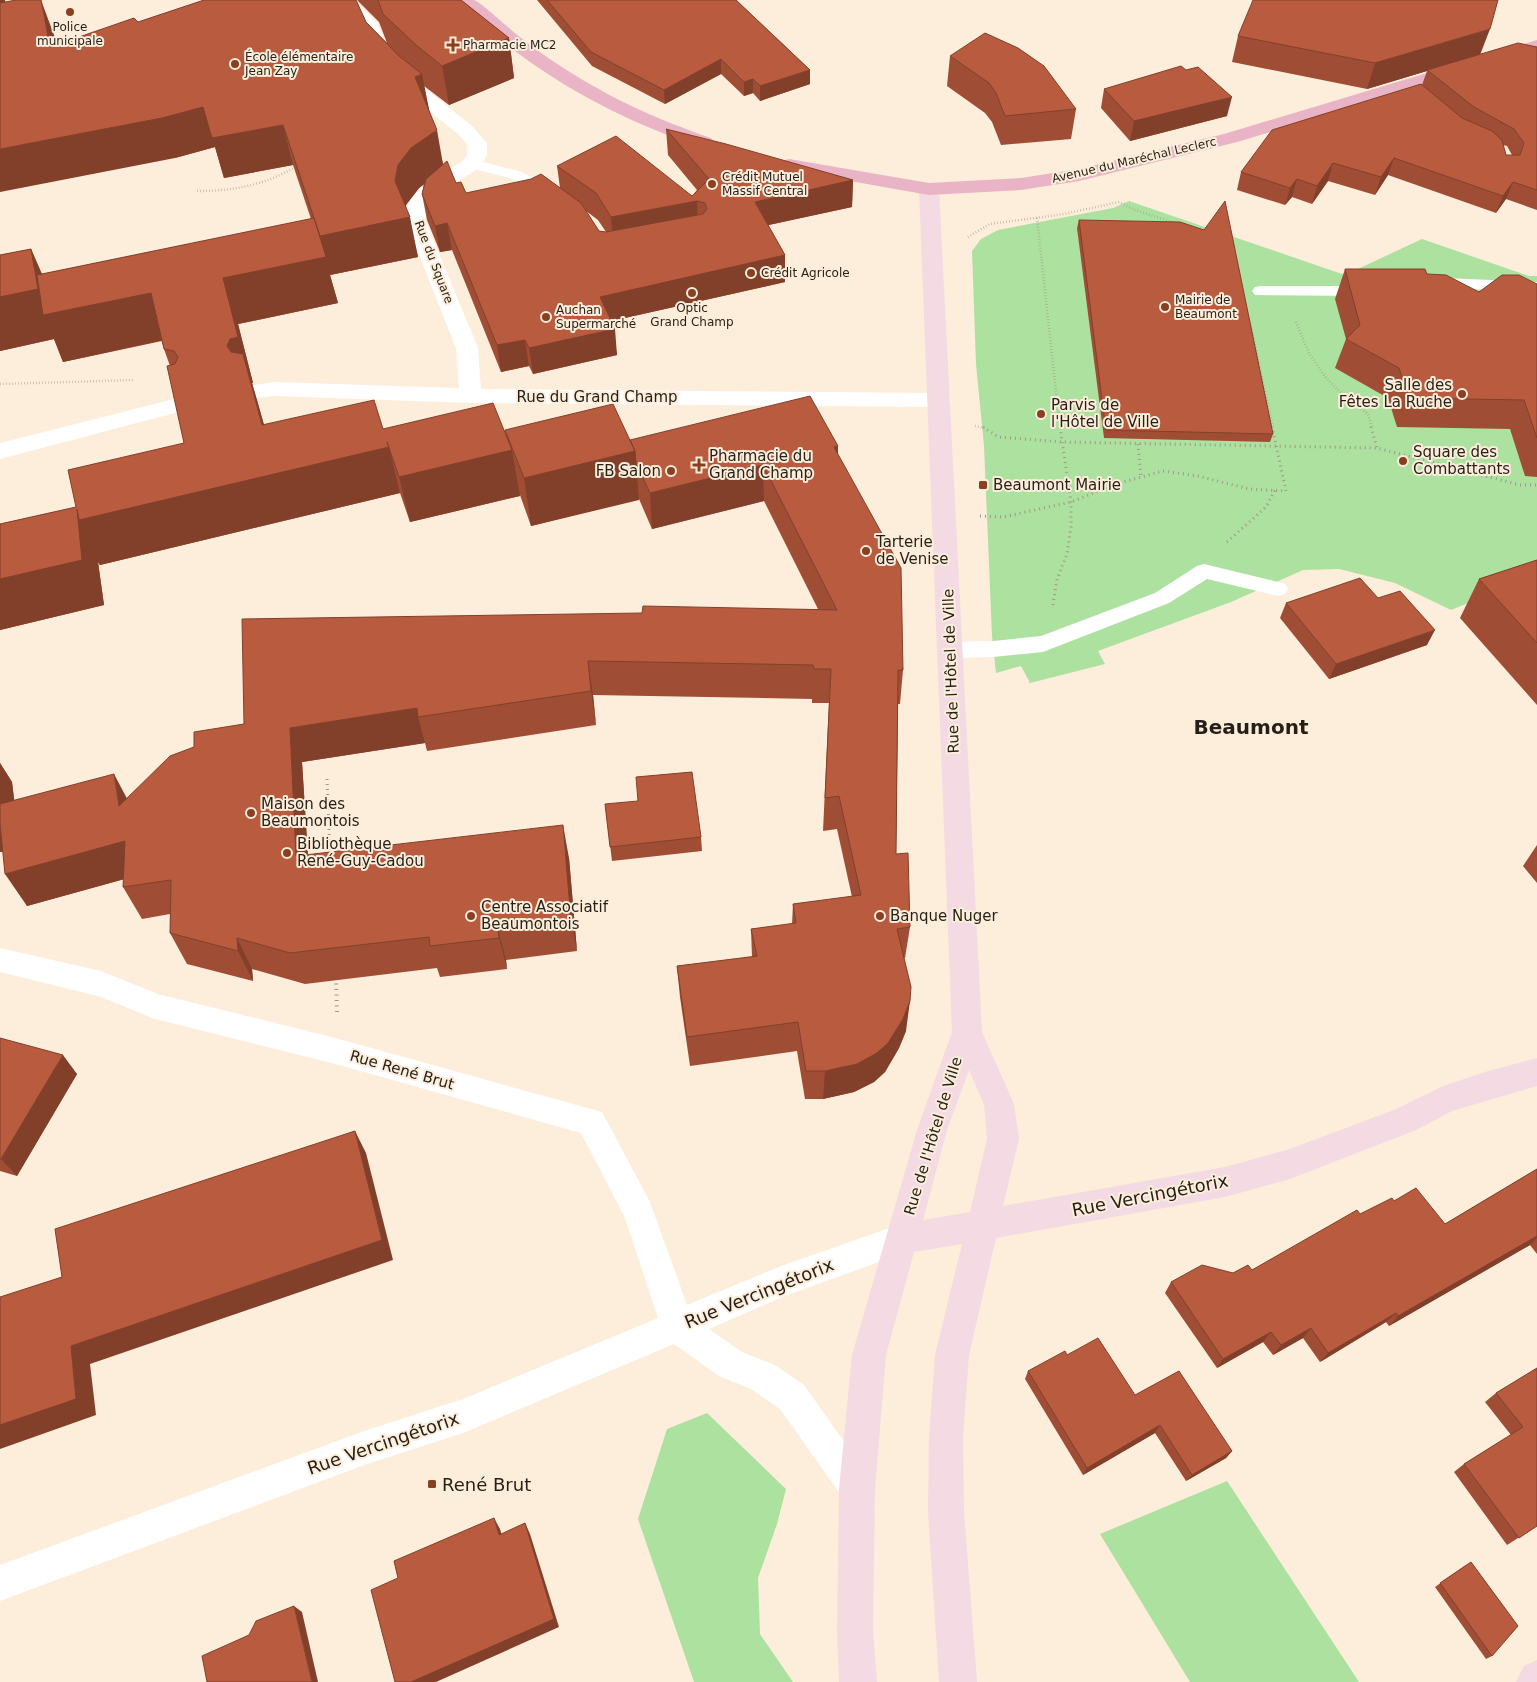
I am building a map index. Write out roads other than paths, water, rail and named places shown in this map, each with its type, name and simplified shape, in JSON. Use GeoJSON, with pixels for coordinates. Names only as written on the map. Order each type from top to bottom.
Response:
{"type":"FeatureCollection","features":[{"type":"Feature","properties":{"kind":"main road"},"geometry":{"type":"LineString","coordinates":[[464,0],[533,57],[603,101],[632,115],[724,149]]}},
{"type":"Feature","properties":{"kind":"main road","name":"Avenue du Maréchal Leclerc"},"geometry":{"type":"LineString","coordinates":[[769,160],[812,170],[929,189],[1021,184],[1087,173],[1413,90],[1537,45]]}},
{"type":"Feature","properties":{"kind":"main road","name":"Rue de l'Hôtel de Ville"},"geometry":{"type":"LineString","coordinates":[[929,189],[967,1032],[999,1104],[1003,1139],[952,1355],[946,1437],[946,1510],[958,1682]]}},
{"type":"Feature","properties":{"kind":"main road","name":"Rue de l'Hôtel de Ville"},"geometry":{"type":"LineString","coordinates":[[858,1682],[855,1632],[857,1489],[869,1355],[932,1130],[967,1032]]}},
{"type":"Feature","properties":{"kind":"main road","name":"Rue Vercingétorix"},"geometry":{"type":"LineString","coordinates":[[901,1239],[1225,1182],[1290,1164],[1406,1120],[1444,1100],[1488,1085],[1537,1072]]}},
{"type":"Feature","properties":{"kind":"street"},"geometry":{"type":"LineString","coordinates":[[344,0],[368,23],[380,56],[415,90],[466,131],[477,143],[477,154],[472,164]]}},
{"type":"Feature","properties":{"kind":"street","name":"Rue du Square"},"geometry":{"type":"LineString","coordinates":[[470,396],[467,348],[415,220],[419,202],[437,186],[472,164]]}},
{"type":"Feature","properties":{"kind":"street","name":"Rue du Grand Champ"},"geometry":{"type":"LineString","coordinates":[[255,391],[274,389],[421,392],[470,396],[940,400]]}},
{"type":"Feature","properties":{"kind":"street"},"geometry":{"type":"LineString","coordinates":[[0,451],[182,404]]}},
{"type":"Feature","properties":{"kind":"street","name":"Rue René Brut"},"geometry":{"type":"LineString","coordinates":[[0,960],[101,984],[155,1006],[339,1052],[591,1122],[639,1213],[676,1326]]}},
{"type":"Feature","properties":{"kind":"street","name":"Rue Vercingétorix"},"geometry":{"type":"LineString","coordinates":[[0,1583],[358,1450],[463,1416],[781,1282],[901,1239]]}},
{"type":"Feature","properties":{"kind":"street"},"geometry":{"type":"LineString","coordinates":[[676,1326],[731,1364],[763,1377],[792,1397],[857,1489]]}},
{"type":"Feature","properties":{"kind":"lane"},"geometry":{"type":"LineString","coordinates":[[472,164],[516,175],[562,202]]}},
{"type":"Feature","properties":{"kind":"lane"},"geometry":{"type":"LineString","coordinates":[[1419,287],[1444,283],[1537,287]]}},
{"type":"Feature","properties":{"kind":"lane"},"geometry":{"type":"LineString","coordinates":[[1261,291],[1346,292],[1383,290]]}},
{"type":"Feature","properties":{"kind":"lane"},"geometry":{"type":"LineString","coordinates":[[950,650],[994,649],[1043,644],[1162,598],[1204,572],[1278,589]]}},
{"type":"Feature","properties":{"kind":"place","name":"Police municipale"},"geometry":{"type":"Point","coordinates":[70,12]}},
{"type":"Feature","properties":{"kind":"place","name":"Pharmacie MC2"},"geometry":{"type":"Point","coordinates":[453,45]}},
{"type":"Feature","properties":{"kind":"place","name":"École élémentaire Jean Zay"},"geometry":{"type":"Point","coordinates":[235,64]}},
{"type":"Feature","properties":{"kind":"place","name":"Crédit Mutuel Massif Central"},"geometry":{"type":"Point","coordinates":[712,184]}},
{"type":"Feature","properties":{"kind":"place","name":"Crédit Agricole"},"geometry":{"type":"Point","coordinates":[751,273]}},
{"type":"Feature","properties":{"kind":"place","name":"Optic Grand Champ"},"geometry":{"type":"Point","coordinates":[692,293]}},
{"type":"Feature","properties":{"kind":"place","name":"Mairie de Beaumont"},"geometry":{"type":"Point","coordinates":[1165,307]}},
{"type":"Feature","properties":{"kind":"place","name":"Auchan Supermarché"},"geometry":{"type":"Point","coordinates":[546,317]}},
{"type":"Feature","properties":{"kind":"place","name":"Salle des Fêtes La Ruche"},"geometry":{"type":"Point","coordinates":[1462,394]}},
{"type":"Feature","properties":{"kind":"place","name":"Parvis de l'Hôtel de Ville"},"geometry":{"type":"Point","coordinates":[1041,414]}},
{"type":"Feature","properties":{"kind":"place","name":"Square des Combattants"},"geometry":{"type":"Point","coordinates":[1403,461]}},
{"type":"Feature","properties":{"kind":"place","name":"Pharmacie du Grand Champ"},"geometry":{"type":"Point","coordinates":[699,465]}},
{"type":"Feature","properties":{"kind":"place","name":"FB Salon"},"geometry":{"type":"Point","coordinates":[671,471]}},
{"type":"Feature","properties":{"kind":"place","name":"Beaumont Mairie"},"geometry":{"type":"Point","coordinates":[983,485]}},
{"type":"Feature","properties":{"kind":"place","name":"Tarterie de Venise"},"geometry":{"type":"Point","coordinates":[866,551]}},
{"type":"Feature","properties":{"kind":"place","name":"Maison des Beaumontois"},"geometry":{"type":"Point","coordinates":[251,813]}},
{"type":"Feature","properties":{"kind":"place","name":"Bibliothèque René-Guy-Cadou"},"geometry":{"type":"Point","coordinates":[287,853]}},
{"type":"Feature","properties":{"kind":"place","name":"Centre Associatif Beaumontois"},"geometry":{"type":"Point","coordinates":[471,916]}},
{"type":"Feature","properties":{"kind":"place","name":"Banque Nuger"},"geometry":{"type":"Point","coordinates":[880,916]}},
{"type":"Feature","properties":{"kind":"place","name":"René Brut"},"geometry":{"type":"Point","coordinates":[432,1484]}},
{"type":"Feature","properties":{"kind":"district","name":"Beaumont"},"geometry":{"type":"Point","coordinates":[1251,727]}}]}
